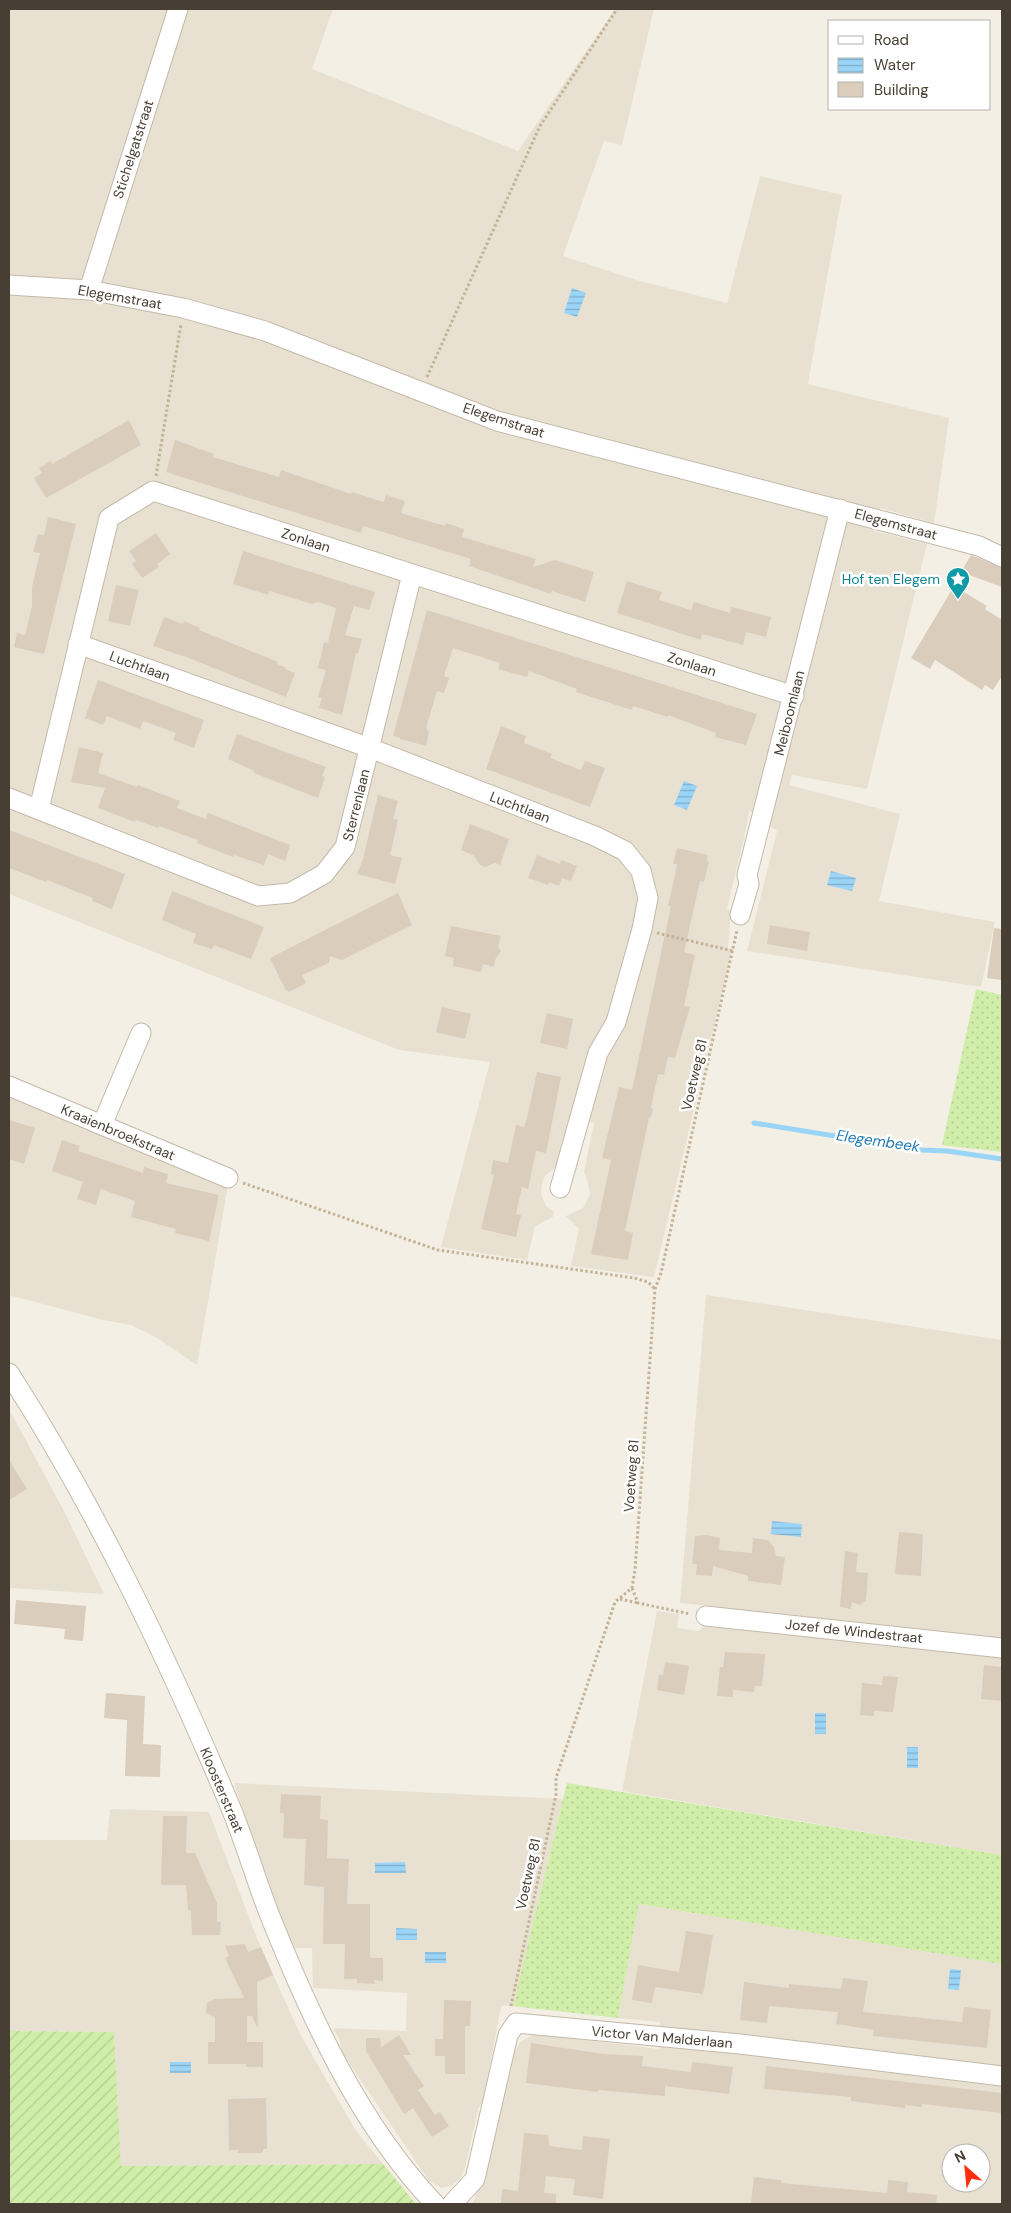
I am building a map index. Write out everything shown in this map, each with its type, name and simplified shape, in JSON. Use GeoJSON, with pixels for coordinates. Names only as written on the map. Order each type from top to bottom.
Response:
{"type":"FeatureCollection","features":[{"type":"Feature","properties":{"kind":"street","name":"Stichelgatstraat"},"geometry":{"type":"LineString","coordinates":[[88,290],[178,9]]}},
{"type":"Feature","properties":{"kind":"street","name":"Elegemstraat"},"geometry":{"type":"LineString","coordinates":[[9,285],[88,290],[183,308],[265,331],[497,421],[978,546],[1002,557]]}},
{"type":"Feature","properties":{"kind":"street","name":"Zonlaan"},"geometry":{"type":"LineString","coordinates":[[153,491],[794,696]]}},
{"type":"Feature","properties":{"kind":"street"},"geometry":{"type":"LineString","coordinates":[[39,809],[109,518],[153,491]]}},
{"type":"Feature","properties":{"kind":"street","name":"Meiboomlaan"},"geometry":{"type":"LineString","coordinates":[[740,916],[749,884],[747,875],[840,509]]}},
{"type":"Feature","properties":{"kind":"street","name":"Sterrenlaan"},"geometry":{"type":"LineString","coordinates":[[9,798],[258,896],[290,893],[324,874],[346,848],[412,574]]}},
{"type":"Feature","properties":{"kind":"street","name":"Luchtlaan"},"geometry":{"type":"LineString","coordinates":[[78,644],[370,748],[595,836],[625,850],[641,871],[648,898],[642,929],[616,1022],[598,1052],[560,1188]]}},
{"type":"Feature","properties":{"kind":"street"},"geometry":{"type":"LineString","coordinates":[[102,1125],[141,1033]]}},
{"type":"Feature","properties":{"kind":"street","name":"Kraaienbroekstraat"},"geometry":{"type":"LineString","coordinates":[[9,1086],[228,1178]]}},
{"type":"Feature","properties":{"kind":"street","name":"Kloosterstraat"},"geometry":{"type":"LineString","coordinates":[[9,1373],[46,1430],[138,1599],[228,1802],[270,1915],[317,2026],[371,2122],[435,2204]]}},
{"type":"Feature","properties":{"kind":"street","name":"Jozef de Windestraat"},"geometry":{"type":"LineString","coordinates":[[706,1616],[1002,1648]]}},
{"type":"Feature","properties":{"kind":"street"},"geometry":{"type":"LineString","coordinates":[[452,2204],[475,2179],[508,2035],[516,2023]]}},
{"type":"Feature","properties":{"kind":"street","name":"Victor Van Malderlaan"},"geometry":{"type":"LineString","coordinates":[[516,2023],[740,2044],[1002,2076]]}},
{"type":"Feature","properties":{"kind":"path"},"geometry":{"type":"LineString","coordinates":[[420,391],[540,126],[617,9]]}},
{"type":"Feature","properties":{"kind":"path"},"geometry":{"type":"LineString","coordinates":[[153,491],[183,308]]}},
{"type":"Feature","properties":{"kind":"path","name":"Voetweg 81"},"geometry":{"type":"LineString","coordinates":[[516,2023],[510,2010],[556,1795],[556,1778],[615,1602],[632,1588],[636,1561],[655,1289],[663,1263],[740,916]]}},
{"type":"Feature","properties":{"kind":"path"},"geometry":{"type":"LineString","coordinates":[[642,929],[733,951]]}},
{"type":"Feature","properties":{"kind":"path"},"geometry":{"type":"LineString","coordinates":[[228,1178],[438,1250],[634,1278],[648,1282],[655,1289]]}},
{"type":"Feature","properties":{"kind":"path"},"geometry":{"type":"LineString","coordinates":[[632,1588],[638,1602]]}},
{"type":"Feature","properties":{"kind":"path"},"geometry":{"type":"LineString","coordinates":[[620,1598],[678,1612],[706,1616]]}},
{"type":"Feature","properties":{"kind":"shaded area"},"geometry":{"type":"Polygon","coordinates":[[[9,9],[333,9],[312,69],[518,151],[615,9],[654,9],[622,145],[604,141],[563,256],[636,280],[727,303],[760,176],[842,195],[808,384],[949,418],[934,523],[880,508],[874,531],[927,544],[867,789],[792,775],[789,785],[900,814],[879,901],[995,922],[981,987],[747,951],[777,831],[749,810],[727,909],[731,910],[728,948],[732,950],[654,1277],[571,1266],[579,1229],[566,1216],[583,1208],[590,1194],[584,1172],[594,1123],[569,1118],[558,1165],[545,1176],[542,1184],[541,1194],[546,1206],[554,1212],[553,1217],[535,1226],[527,1260],[441,1247],[490,1062],[399,1050],[9,894],[9,9]]]}},
{"type":"Feature","properties":{"kind":"shaded area"},"geometry":{"type":"Polygon","coordinates":[[[9,1094],[228,1185],[197,1365],[157,1338],[131,1325],[103,1320],[9,1295],[9,1094]]]}},
{"type":"Feature","properties":{"kind":"shaded area"},"geometry":{"type":"Polygon","coordinates":[[[706,1295],[1002,1340],[1002,1855],[622,1791],[657,1611],[679,1614],[677,1628],[699,1631],[720,1607],[680,1603],[706,1295]]]}},
{"type":"Feature","properties":{"kind":"shaded area"},"geometry":{"type":"Polygon","coordinates":[[[9,1409],[64,1511],[104,1594],[9,1588],[9,1409]]]}},
{"type":"Feature","properties":{"kind":"shaded area"},"geometry":{"type":"Polygon","coordinates":[[[234,1783],[563,1799],[513,2006],[504,2005],[501,2007],[483,2101],[478,2109],[465,2168],[460,2179],[451,2186],[441,2188],[429,2181],[341,2051],[340,2041],[333,2028],[406,2031],[407,1993],[313,1988],[312,1948],[293,1948],[271,1896],[234,1783]]]}},
{"type":"Feature","properties":{"kind":"shaded area"},"geometry":{"type":"Polygon","coordinates":[[[110,1809],[209,1812],[258,1941],[300,2034],[356,2131],[383,2164],[121,2166],[114,2032],[9,2031],[9,1840],[107,1840],[110,1809]]]}},
{"type":"Feature","properties":{"kind":"shaded area"},"geometry":{"type":"Polygon","coordinates":[[[639,1904],[1002,1964],[1002,2204],[472,2204],[487,2169],[513,2055],[520,2042],[535,2034],[659,2049],[660,2022],[618,2018],[639,1904]]]}},
{"type":"Feature","properties":{"kind":"green space"},"geometry":{"type":"Polygon","coordinates":[[[976,989],[1002,995],[1002,1152],[942,1145],[976,989]]]}},
{"type":"Feature","properties":{"kind":"green space"},"geometry":{"type":"Polygon","coordinates":[[[567,1783],[1002,1855],[1001,1964],[639,1904],[618,2018],[513,2006],[567,1783]]]}},
{"type":"Feature","properties":{"kind":"green space"},"geometry":{"type":"Polygon","coordinates":[[[9,2031],[114,2032],[121,2166],[383,2164],[416,2204],[9,2204],[9,2031]]]}},
{"type":"Feature","properties":{"kind":"water"},"geometry":{"type":"Polygon","coordinates":[[[572,288],[586,293],[577,317],[564,313],[572,288]]]}},
{"type":"Feature","properties":{"kind":"water"},"geometry":{"type":"Polygon","coordinates":[[[684,781],[697,786],[687,810],[674,805],[684,781]]]}},
{"type":"Feature","properties":{"kind":"water"},"geometry":{"type":"Polygon","coordinates":[[[831,871],[856,878],[852,891],[827,885],[831,871]]]}},
{"type":"Feature","properties":{"kind":"water"},"geometry":{"type":"Polygon","coordinates":[[[772,1521],[802,1524],[801,1537],[771,1534],[772,1521]]]}},
{"type":"Feature","properties":{"kind":"water"},"geometry":{"type":"Polygon","coordinates":[[[815,1713],[826,1713],[826,1734],[815,1734],[815,1713]]]}},
{"type":"Feature","properties":{"kind":"water"},"geometry":{"type":"Polygon","coordinates":[[[907,1747],[918,1747],[918,1768],[907,1768],[907,1747]]]}},
{"type":"Feature","properties":{"kind":"water"},"geometry":{"type":"Polygon","coordinates":[[[405,1862],[406,1873],[375,1873],[375,1863],[405,1862]]]}},
{"type":"Feature","properties":{"kind":"water"},"geometry":{"type":"Polygon","coordinates":[[[396,1928],[417,1929],[417,1940],[396,1940],[396,1928]]]}},
{"type":"Feature","properties":{"kind":"water"},"geometry":{"type":"Polygon","coordinates":[[[425,1952],[446,1952],[446,1963],[425,1963],[425,1952]]]}},
{"type":"Feature","properties":{"kind":"water"},"geometry":{"type":"Polygon","coordinates":[[[950,1969],[961,1970],[959,1990],[948,1989],[950,1969]]]}},
{"type":"Feature","properties":{"kind":"water"},"geometry":{"type":"Polygon","coordinates":[[[170,2062],[191,2062],[191,2073],[170,2073],[170,2062]]]}},
{"type":"Feature","properties":{"kind":"building"},"geometry":{"type":"Polygon","coordinates":[[[129,420],[141,445],[46,498],[34,478],[42,473],[39,468],[51,461],[52,464],[129,420]]]}},
{"type":"Feature","properties":{"kind":"building"},"geometry":{"type":"Polygon","coordinates":[[[175,440],[214,454],[213,457],[279,477],[281,470],[351,494],[352,492],[384,502],[386,495],[405,501],[401,513],[445,526],[446,523],[464,529],[462,537],[536,559],[533,567],[555,560],[594,572],[585,602],[552,591],[551,594],[469,566],[471,559],[363,526],[361,533],[166,472],[175,440]]]}},
{"type":"Feature","properties":{"kind":"building"},"geometry":{"type":"Polygon","coordinates":[[[48,517],[76,524],[44,654],[14,647],[17,633],[25,635],[32,606],[32,587],[40,553],[33,552],[38,534],[44,535],[48,517]]]}},
{"type":"Feature","properties":{"kind":"building"},"geometry":{"type":"Polygon","coordinates":[[[156,533],[170,554],[157,564],[159,567],[142,578],[132,564],[136,561],[129,551],[156,533]]]}},
{"type":"Feature","properties":{"kind":"building"},"geometry":{"type":"Polygon","coordinates":[[[243,551],[375,592],[369,610],[354,606],[345,635],[362,639],[358,653],[356,653],[342,715],[319,708],[322,698],[318,697],[326,670],[318,668],[324,642],[328,643],[336,608],[318,602],[312,604],[269,591],[268,595],[233,584],[243,551]]]}},
{"type":"Feature","properties":{"kind":"building"},"geometry":{"type":"Polygon","coordinates":[[[971,555],[1002,568],[1002,587],[961,572],[971,555]]]}},
{"type":"Feature","properties":{"kind":"building"},"geometry":{"type":"Polygon","coordinates":[[[627,581],[662,592],[659,600],[691,610],[694,602],[730,613],[731,607],[771,617],[766,637],[746,632],[743,645],[702,634],[701,640],[617,613],[627,581]]]}},
{"type":"Feature","properties":{"kind":"building"},"geometry":{"type":"Polygon","coordinates":[[[116,585],[139,590],[130,626],[108,621],[116,585]]]}},
{"type":"Feature","properties":{"kind":"building"},"geometry":{"type":"Polygon","coordinates":[[[954,586],[987,606],[985,609],[1002,620],[1002,676],[993,690],[985,685],[982,690],[935,660],[930,669],[911,658],[954,586]]]}},
{"type":"Feature","properties":{"kind":"building"},"geometry":{"type":"Polygon","coordinates":[[[427,610],[757,714],[746,745],[715,737],[716,733],[668,715],[668,717],[633,706],[632,710],[576,692],[577,689],[529,671],[527,677],[498,669],[500,663],[453,648],[444,676],[449,678],[444,693],[437,691],[426,728],[429,732],[426,746],[400,739],[393,736],[427,610]]]}},
{"type":"Feature","properties":{"kind":"building"},"geometry":{"type":"Polygon","coordinates":[[[164,617],[183,624],[184,621],[200,628],[199,630],[278,662],[277,664],[295,673],[286,697],[189,658],[153,646],[164,617]]]}},
{"type":"Feature","properties":{"kind":"building"},"geometry":{"type":"Polygon","coordinates":[[[98,680],[204,720],[194,748],[173,740],[176,733],[143,721],[140,729],[107,716],[103,725],[85,718],[98,680]]]}},
{"type":"Feature","properties":{"kind":"building"},"geometry":{"type":"Polygon","coordinates":[[[501,726],[526,736],[524,743],[552,754],[550,758],[581,770],[585,761],[605,768],[590,807],[486,769],[501,726]]]}},
{"type":"Feature","properties":{"kind":"building"},"geometry":{"type":"Polygon","coordinates":[[[237,734],[326,767],[322,776],[325,777],[318,798],[254,773],[254,771],[228,759],[237,734]]]}},
{"type":"Feature","properties":{"kind":"building"},"geometry":{"type":"Polygon","coordinates":[[[79,747],[103,753],[98,773],[137,787],[138,785],[180,801],[177,808],[206,819],[208,813],[290,845],[285,861],[268,854],[264,865],[234,855],[233,857],[197,843],[198,840],[159,826],[158,828],[136,820],[135,822],[98,808],[105,788],[71,782],[79,747]]]}},
{"type":"Feature","properties":{"kind":"building"},"geometry":{"type":"Polygon","coordinates":[[[378,795],[398,801],[393,819],[398,820],[390,855],[402,858],[395,884],[357,874],[363,859],[378,795]]]}},
{"type":"Feature","properties":{"kind":"building"},"geometry":{"type":"Polygon","coordinates":[[[470,824],[509,839],[500,865],[495,863],[485,867],[480,865],[473,855],[461,850],[470,824]]]}},
{"type":"Feature","properties":{"kind":"building"},"geometry":{"type":"Polygon","coordinates":[[[9,830],[125,874],[112,909],[92,901],[93,898],[9,868],[9,830]]]}},
{"type":"Feature","properties":{"kind":"building"},"geometry":{"type":"Polygon","coordinates":[[[677,848],[708,855],[707,861],[709,862],[704,882],[700,881],[684,952],[695,955],[684,1006],[690,1007],[675,1058],[668,1057],[664,1075],[658,1074],[651,1107],[653,1110],[649,1118],[625,1231],[633,1233],[628,1260],[591,1254],[611,1160],[602,1158],[619,1087],[632,1090],[671,906],[668,906],[677,864],[673,864],[677,848]]]}},
{"type":"Feature","properties":{"kind":"building"},"geometry":{"type":"Polygon","coordinates":[[[537,855],[560,864],[561,860],[577,866],[571,881],[562,878],[559,886],[549,882],[548,885],[528,878],[537,855]]]}},
{"type":"Feature","properties":{"kind":"building"},"geometry":{"type":"Polygon","coordinates":[[[172,891],[264,927],[251,959],[214,945],[212,949],[193,943],[196,934],[162,920],[172,891]]]}},
{"type":"Feature","properties":{"kind":"building"},"geometry":{"type":"Polygon","coordinates":[[[398,893],[412,925],[342,960],[330,956],[329,963],[302,975],[306,983],[289,992],[285,989],[270,958],[398,893]]]}},
{"type":"Feature","properties":{"kind":"building"},"geometry":{"type":"Polygon","coordinates":[[[770,925],[810,932],[807,951],[767,944],[770,925]]]}},
{"type":"Feature","properties":{"kind":"building"},"geometry":{"type":"Polygon","coordinates":[[[451,926],[501,936],[498,947],[501,951],[495,960],[494,967],[483,964],[481,972],[453,966],[454,958],[445,956],[451,926]]]}},
{"type":"Feature","properties":{"kind":"building"},"geometry":{"type":"Polygon","coordinates":[[[994,928],[1002,929],[1002,980],[987,978],[994,928]]]}},
{"type":"Feature","properties":{"kind":"building"},"geometry":{"type":"Polygon","coordinates":[[[442,1007],[471,1014],[465,1039],[436,1032],[442,1007]]]}},
{"type":"Feature","properties":{"kind":"building"},"geometry":{"type":"Polygon","coordinates":[[[547,1013],[573,1019],[567,1049],[540,1043],[547,1013]]]}},
{"type":"Feature","properties":{"kind":"building"},"geometry":{"type":"Polygon","coordinates":[[[537,1072],[561,1077],[546,1153],[536,1151],[528,1189],[522,1187],[516,1214],[521,1215],[516,1237],[481,1229],[494,1175],[491,1174],[493,1160],[508,1163],[516,1125],[524,1127],[527,1118],[537,1072]]]}},
{"type":"Feature","properties":{"kind":"building"},"geometry":{"type":"Polygon","coordinates":[[[9,1120],[35,1128],[24,1164],[9,1159],[9,1120]]]}},
{"type":"Feature","properties":{"kind":"building"},"geometry":{"type":"Polygon","coordinates":[[[62,1140],[80,1146],[78,1151],[143,1173],[144,1167],[168,1174],[166,1183],[219,1195],[209,1241],[175,1233],[176,1229],[131,1217],[135,1201],[101,1189],[96,1205],[77,1199],[83,1182],[52,1171],[62,1140]]]}},
{"type":"Feature","properties":{"kind":"building"},"geometry":{"type":"Polygon","coordinates":[[[9,1460],[27,1489],[9,1500],[9,1460]]]}},
{"type":"Feature","properties":{"kind":"building"},"geometry":{"type":"Polygon","coordinates":[[[899,1532],[923,1534],[921,1576],[895,1574],[899,1532]]]}},
{"type":"Feature","properties":{"kind":"building"},"geometry":{"type":"Polygon","coordinates":[[[707,1535],[720,1538],[719,1550],[752,1553],[753,1538],[768,1540],[774,1547],[776,1556],[785,1557],[781,1585],[748,1581],[748,1576],[713,1566],[712,1576],[696,1575],[697,1564],[692,1564],[695,1536],[707,1535]]]}},
{"type":"Feature","properties":{"kind":"building"},"geometry":{"type":"Polygon","coordinates":[[[845,1551],[858,1553],[856,1572],[868,1573],[866,1600],[860,1605],[852,1602],[851,1609],[840,1607],[845,1551]]]}},
{"type":"Feature","properties":{"kind":"building"},"geometry":{"type":"Polygon","coordinates":[[[16,1600],[86,1606],[83,1641],[64,1639],[65,1629],[14,1624],[16,1600]]]}},
{"type":"Feature","properties":{"kind":"building"},"geometry":{"type":"Polygon","coordinates":[[[725,1652],[765,1654],[762,1686],[755,1686],[754,1692],[733,1690],[733,1697],[717,1696],[720,1667],[723,1667],[725,1652]]]}},
{"type":"Feature","properties":{"kind":"building"},"geometry":{"type":"Polygon","coordinates":[[[665,1662],[689,1666],[684,1695],[657,1690],[659,1674],[663,1675],[665,1662]]]}},
{"type":"Feature","properties":{"kind":"building"},"geometry":{"type":"Polygon","coordinates":[[[984,1665],[1002,1667],[1002,1701],[981,1699],[984,1665]]]}},
{"type":"Feature","properties":{"kind":"building"},"geometry":{"type":"Polygon","coordinates":[[[883,1676],[898,1677],[893,1712],[874,1711],[874,1716],[860,1715],[862,1683],[882,1685],[883,1676]]]}},
{"type":"Feature","properties":{"kind":"building"},"geometry":{"type":"Polygon","coordinates":[[[106,1693],[145,1696],[143,1744],[161,1745],[160,1777],[125,1776],[127,1720],[104,1718],[106,1693]]]}},
{"type":"Feature","properties":{"kind":"building"},"geometry":{"type":"Polygon","coordinates":[[[281,1794],[321,1796],[320,1819],[328,1820],[327,1858],[349,1859],[347,1904],[370,1904],[370,1958],[383,1958],[383,1981],[374,1980],[375,1984],[357,1983],[357,1979],[344,1979],[345,1944],[323,1944],[324,1887],[304,1885],[306,1839],[283,1838],[284,1814],[280,1813],[281,1794]]]}},
{"type":"Feature","properties":{"kind":"building"},"geometry":{"type":"Polygon","coordinates":[[[163,1816],[187,1816],[186,1853],[195,1853],[217,1903],[217,1922],[221,1922],[220,1935],[192,1935],[191,1911],[188,1910],[186,1885],[161,1885],[163,1816]]]}},
{"type":"Feature","properties":{"kind":"building"},"geometry":{"type":"Polygon","coordinates":[[[686,1931],[713,1935],[703,1994],[655,1987],[652,2003],[632,2000],[638,1965],[679,1972],[686,1931]]]}},
{"type":"Feature","properties":{"kind":"building"},"geometry":{"type":"Polygon","coordinates":[[[245,1944],[248,1952],[261,1947],[273,1975],[257,1982],[258,2029],[252,2016],[247,2016],[247,2042],[263,2042],[263,2067],[246,2067],[246,2064],[208,2064],[208,2042],[215,2042],[215,2017],[206,2013],[207,2003],[215,1999],[244,1998],[225,1958],[229,1956],[225,1946],[245,1944]]]}},
{"type":"Feature","properties":{"kind":"building"},"geometry":{"type":"Polygon","coordinates":[[[843,1978],[868,1981],[863,2012],[962,2022],[964,2007],[991,2010],[987,2048],[873,2036],[874,2030],[836,2024],[838,2012],[769,2006],[767,2023],[740,2020],[744,1982],[789,1988],[789,1984],[841,1989],[843,1978]]]}},
{"type":"Feature","properties":{"kind":"building"},"geometry":{"type":"Polygon","coordinates":[[[444,2000],[471,2001],[470,2026],[465,2026],[465,2074],[445,2074],[445,2056],[435,2056],[435,2039],[443,2039],[444,2000]]]}},
{"type":"Feature","properties":{"kind":"building"},"geometry":{"type":"Polygon","coordinates":[[[399,2035],[411,2055],[403,2055],[424,2086],[418,2090],[435,2115],[440,2112],[449,2126],[432,2137],[413,2108],[404,2114],[366,2051],[366,2038],[380,2038],[381,2047],[399,2035]]]}},
{"type":"Feature","properties":{"kind":"building"},"geometry":{"type":"Polygon","coordinates":[[[531,2043],[603,2054],[643,2056],[642,2066],[691,2072],[692,2062],[733,2067],[729,2094],[665,2086],[665,2096],[598,2090],[598,2092],[526,2083],[531,2043]]]}},
{"type":"Feature","properties":{"kind":"building"},"geometry":{"type":"Polygon","coordinates":[[[766,2066],[1002,2093],[1002,2113],[922,2104],[922,2107],[905,2105],[905,2108],[851,2101],[851,2097],[764,2089],[766,2066]]]}},
{"type":"Feature","properties":{"kind":"building"},"geometry":{"type":"Polygon","coordinates":[[[266,2098],[267,2149],[263,2149],[263,2153],[238,2153],[238,2150],[229,2150],[228,2099],[266,2098]]]}},
{"type":"Feature","properties":{"kind":"building"},"geometry":{"type":"Polygon","coordinates":[[[524,2133],[548,2135],[549,2146],[582,2150],[583,2136],[610,2139],[603,2199],[573,2195],[575,2179],[546,2176],[544,2193],[556,2194],[556,2204],[501,2204],[502,2189],[518,2191],[524,2133]]]}},
{"type":"Feature","properties":{"kind":"building"},"geometry":{"type":"Polygon","coordinates":[[[754,2177],[781,2180],[781,2183],[887,2193],[888,2180],[908,2182],[907,2192],[937,2195],[936,2204],[751,2204],[754,2177]]]}},
{"type":"Feature","properties":{"kind":"waterway","name":"Elegembeek"},"geometry":{"type":"LineString","coordinates":[[754,1123],[922,1150],[947,1151],[1002,1159]]}},
{"type":"Feature","properties":{"kind":"place","name":"Hof ten Elegem"},"geometry":{"type":"Point","coordinates":[958,600]}}]}
